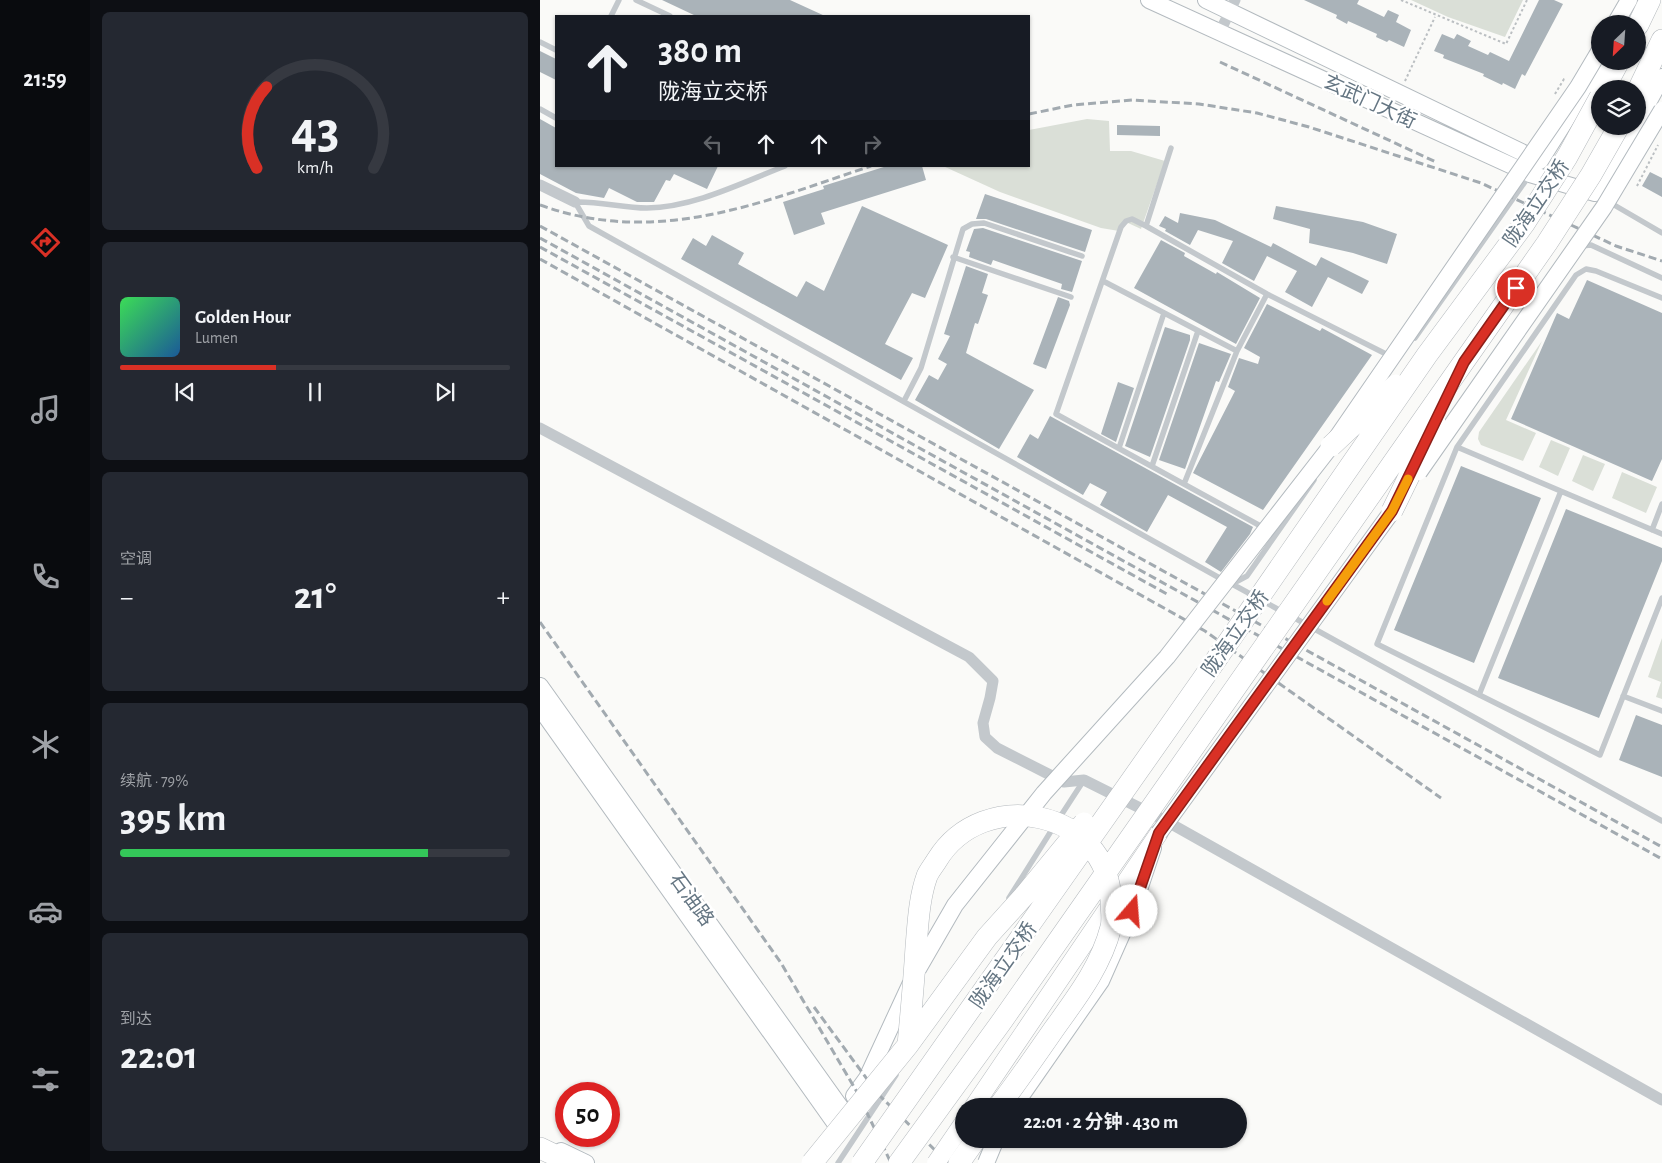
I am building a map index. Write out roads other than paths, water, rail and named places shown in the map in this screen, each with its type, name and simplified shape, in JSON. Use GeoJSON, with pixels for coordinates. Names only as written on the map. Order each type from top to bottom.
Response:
{"type":"FeatureCollection","features":[{"type":"Feature","properties":{"kind":"highway"},"geometry":{"type":"LineString","coordinates":[[1640,15],[1646,0]]}},
{"type":"Feature","properties":{"kind":"highway"},"geometry":{"type":"LineString","coordinates":[[1641,15],[1650,0]]}},
{"type":"Feature","properties":{"kind":"highway"},"geometry":{"type":"LineString","coordinates":[[1643,80],[1662,40]]}},
{"type":"Feature","properties":{"kind":"highway"},"geometry":{"type":"LineString","coordinates":[[1644,80],[1662,50]]}},
{"type":"Feature","properties":{"kind":"highway","name":"陇海立交桥"},"geometry":{"type":"LineString","coordinates":[[862,1163],[1202,680],[1419,350],[1524,224],[1567,157],[1591,113]]}},
{"type":"Feature","properties":{"kind":"highway","name":"陇海立交桥"},"geometry":{"type":"LineString","coordinates":[[900,1163],[1008,1013],[1547,243],[1613,135]]}},
{"type":"Feature","properties":{"kind":"highway"},"geometry":{"type":"LineString","coordinates":[[1331,446],[1419,350]]}},
{"type":"Feature","properties":{"kind":"highway"},"geometry":{"type":"LineString","coordinates":[[1392,511],[1464,362]]}},
{"type":"Feature","properties":{"kind":"highway"},"geometry":{"type":"LineString","coordinates":[[812,1163],[906,1056],[987,936],[1030,888],[1202,680]]}},
{"type":"Feature","properties":{"kind":"highway"},"geometry":{"type":"LineString","coordinates":[[906,1056],[919,914],[927,876],[941,853],[954,838],[969,827],[989,819],[1034,816],[1067,828],[1080,836],[1103,866],[1110,891],[1111,925],[1105,948],[1083,990],[1006,1098]]}},
{"type":"Feature","properties":{"kind":"highway"},"geometry":{"type":"LineString","coordinates":[[540,1148],[571,1163]]}},
{"type":"Feature","properties":{"kind":"highway"},"geometry":{"type":"LineString","coordinates":[[959,1163],[970,1148]]}},
{"type":"Feature","properties":{"kind":"main road","name":"玄武门大街"},"geometry":{"type":"LineString","coordinates":[[1149,0],[1594,193]]}},
{"type":"Feature","properties":{"kind":"main road","name":"玄武门大街"},"geometry":{"type":"LineString","coordinates":[[1206,0],[1233,6],[1400,92],[1535,167]]}},
{"type":"Feature","properties":{"kind":"main road"},"geometry":{"type":"LineString","coordinates":[[1620,15],[1629,0]]}},
{"type":"Feature","properties":{"kind":"main road"},"geometry":{"type":"LineString","coordinates":[[1628,15],[1636,0]]}},
{"type":"Feature","properties":{"kind":"main road"},"geometry":{"type":"LineString","coordinates":[[807,1163],[867,1078],[918,969],[954,906],[1044,793],[1167,657],[1331,446],[1578,87],[1591,65]]}},
{"type":"Feature","properties":{"kind":"main road"},"geometry":{"type":"LineString","coordinates":[[1535,167],[1611,70]]}},
{"type":"Feature","properties":{"kind":"main road"},"geometry":{"type":"LineString","coordinates":[[1646,106],[1662,77]]}},
{"type":"Feature","properties":{"kind":"main road"},"geometry":{"type":"LineString","coordinates":[[979,1098],[1159,833],[1392,511],[1604,207],[1662,110]]}},
{"type":"Feature","properties":{"kind":"main road"},"geometry":{"type":"LineString","coordinates":[[1594,193],[1629,135]]}},
{"type":"Feature","properties":{"kind":"main road","name":"石油路"},"geometry":{"type":"LineString","coordinates":[[540,686],[839,1117]]}},
{"type":"Feature","properties":{"kind":"main road","name":"石油路"},"geometry":{"type":"LineString","coordinates":[[540,708],[839,1117]]}},
{"type":"Feature","properties":{"kind":"main road"},"geometry":{"type":"LineString","coordinates":[[1020,1098],[1101,981],[1132,911],[1159,833]]}},
{"type":"Feature","properties":{"kind":"main road"},"geometry":{"type":"LineString","coordinates":[[936,1163],[955,1135]]}},
{"type":"Feature","properties":{"kind":"main road"},"geometry":{"type":"LineString","coordinates":[[540,1140],[586,1163]]}},
{"type":"Feature","properties":{"kind":"main road"},"geometry":{"type":"LineString","coordinates":[[986,1163],[992,1148]]}},
{"type":"Feature","properties":{"kind":"street"},"geometry":{"type":"LineString","coordinates":[[1220,32],[1233,6]]}},
{"type":"Feature","properties":{"kind":"street"},"geometry":{"type":"LineString","coordinates":[[540,185],[575,202]]}},
{"type":"Feature","properties":{"kind":"street"},"geometry":{"type":"LineString","coordinates":[[540,428],[969,656],[992,681],[990,698],[982,723],[985,737],[996,748],[1064,782],[1084,780],[1166,821],[1662,1100]]}},
{"type":"Feature","properties":{"kind":"lane"},"geometry":{"type":"LineString","coordinates":[[612,15],[619,0]]}},
{"type":"Feature","properties":{"kind":"lane"},"geometry":{"type":"LineString","coordinates":[[636,0],[668,15]]}},
{"type":"Feature","properties":{"kind":"lane"},"geometry":{"type":"LineString","coordinates":[[540,42],[555,50]]}},
{"type":"Feature","properties":{"kind":"lane"},"geometry":{"type":"LineString","coordinates":[[540,109],[555,117]]}},
{"type":"Feature","properties":{"kind":"lane"},"geometry":{"type":"LineString","coordinates":[[1146,226],[1172,148]]}},
{"type":"Feature","properties":{"kind":"lane"},"geometry":{"type":"LineString","coordinates":[[782,167],[682,205],[648,208],[624,207],[592,201],[575,202],[589,226],[1662,821]]}},
{"type":"Feature","properties":{"kind":"lane"},"geometry":{"type":"LineString","coordinates":[[1419,350],[1535,167],[1563,174]]}},
{"type":"Feature","properties":{"kind":"lane"},"geometry":{"type":"LineString","coordinates":[[1571,179],[1662,233]]}},
{"type":"Feature","properties":{"kind":"lane"},"geometry":{"type":"LineString","coordinates":[[1276,534],[1056,414],[1126,220],[1132,220],[1146,226],[1267,294],[1399,361]]}},
{"type":"Feature","properties":{"kind":"lane"},"geometry":{"type":"LineString","coordinates":[[904,401],[921,368],[963,229],[972,224],[984,223],[1082,256]]}},
{"type":"Feature","properties":{"kind":"lane"},"geometry":{"type":"LineString","coordinates":[[1307,625],[1581,246],[1591,245],[1662,278]]}},
{"type":"Feature","properties":{"kind":"lane"},"geometry":{"type":"LineString","coordinates":[[953,257],[1071,296]]}},
{"type":"Feature","properties":{"kind":"lane"},"geometry":{"type":"LineString","coordinates":[[1662,298],[1596,271],[1586,270],[1576,275],[1458,447],[1377,644],[1600,755],[1662,598]]}},
{"type":"Feature","properties":{"kind":"lane"},"geometry":{"type":"LineString","coordinates":[[1103,281],[1237,351]]}},
{"type":"Feature","properties":{"kind":"lane"},"geometry":{"type":"LineString","coordinates":[[1184,484],[1237,351],[1267,294]]}},
{"type":"Feature","properties":{"kind":"lane"},"geometry":{"type":"LineString","coordinates":[[1119,448],[1164,313]]}},
{"type":"Feature","properties":{"kind":"lane"},"geometry":{"type":"LineString","coordinates":[[1152,466],[1198,331]]}},
{"type":"Feature","properties":{"kind":"lane"},"geometry":{"type":"LineString","coordinates":[[1232,584],[1247,576],[1393,369]]}},
{"type":"Feature","properties":{"kind":"lane"},"geometry":{"type":"LineString","coordinates":[[1458,447],[1662,534]]}},
{"type":"Feature","properties":{"kind":"lane"},"geometry":{"type":"LineString","coordinates":[[1479,695],[1561,491]]}},
{"type":"Feature","properties":{"kind":"lane"},"geometry":{"type":"LineString","coordinates":[[1652,530],[1662,504]]}},
{"type":"Feature","properties":{"kind":"lane"},"geometry":{"type":"LineString","coordinates":[[1623,696],[1662,711]]}},
{"type":"Feature","properties":{"kind":"lane"},"geometry":{"type":"LineString","coordinates":[[838,1163],[1084,780]]}},
{"type":"Feature","properties":{"kind":"railway"},"geometry":{"type":"LineString","coordinates":[[1220,62],[1436,162]]}},
{"type":"Feature","properties":{"kind":"railway"},"geometry":{"type":"LineString","coordinates":[[1030,114],[1073,105],[1132,100],[1199,104],[1257,113],[1309,127],[1481,183],[1616,246],[1662,261]]}},
{"type":"Feature","properties":{"kind":"railway"},"geometry":{"type":"LineString","coordinates":[[540,205],[583,217],[625,222],[667,221],[708,215],[748,206],[868,167]]}},
{"type":"Feature","properties":{"kind":"railway"},"geometry":{"type":"LineString","coordinates":[[540,226],[1662,847]]}},
{"type":"Feature","properties":{"kind":"railway"},"geometry":{"type":"LineString","coordinates":[[540,238],[1662,859]]}},
{"type":"Feature","properties":{"kind":"railway"},"geometry":{"type":"LineString","coordinates":[[540,247],[1167,594]]}},
{"type":"Feature","properties":{"kind":"railway"},"geometry":{"type":"LineString","coordinates":[[540,259],[1205,631],[1441,798]]}},
{"type":"Feature","properties":{"kind":"railway"},"geometry":{"type":"LineString","coordinates":[[540,622],[781,963],[857,1092],[891,1163]]}},
{"type":"Feature","properties":{"kind":"railway"},"geometry":{"type":"LineString","coordinates":[[814,1007],[878,1094],[948,1163]]}}]}
